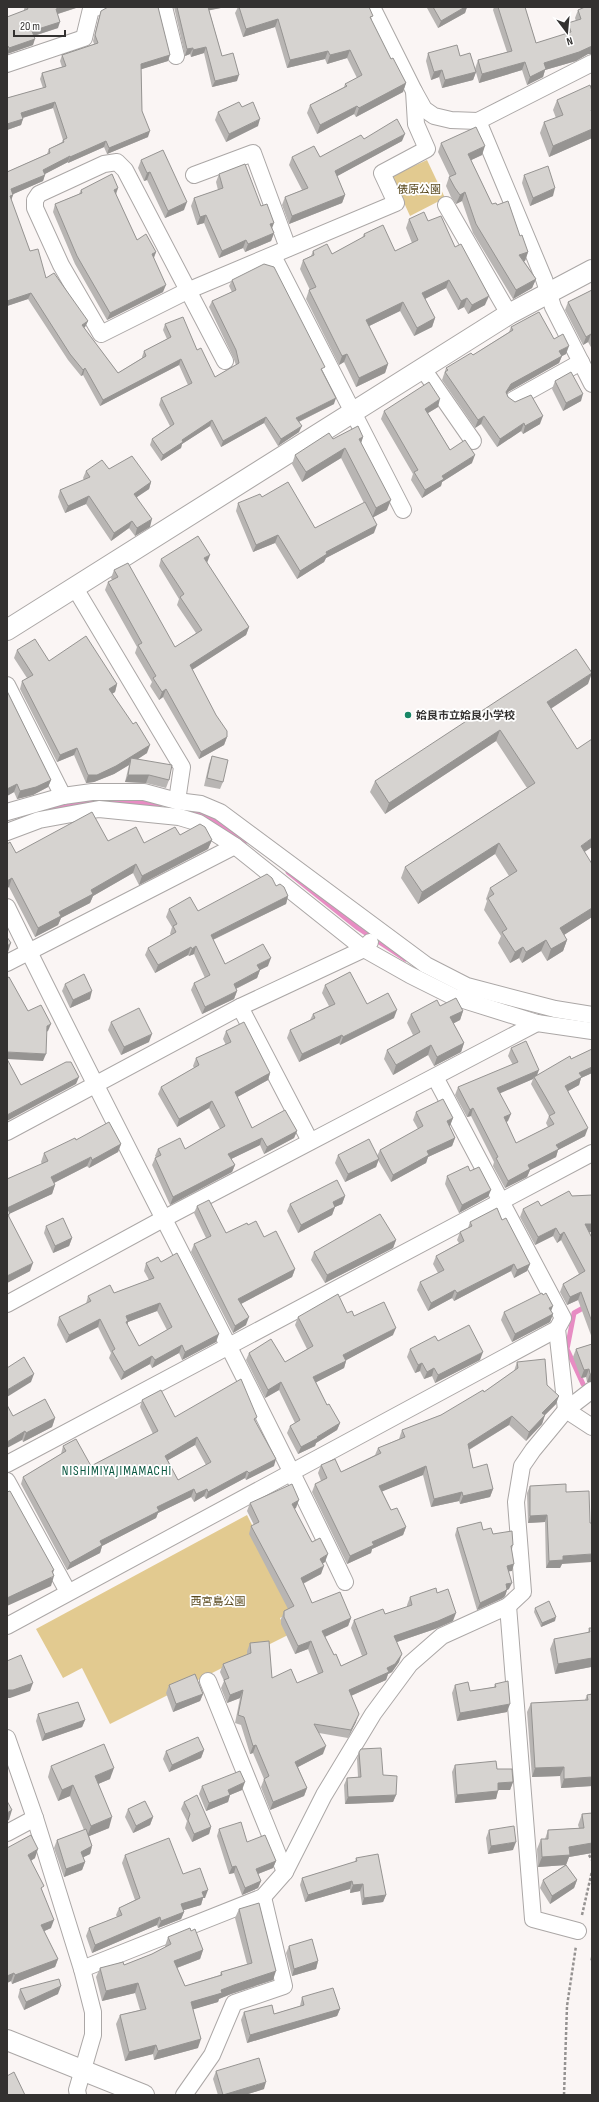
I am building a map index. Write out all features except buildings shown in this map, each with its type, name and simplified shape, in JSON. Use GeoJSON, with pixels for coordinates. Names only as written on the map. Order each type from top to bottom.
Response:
{"type":"FeatureCollection","features":[{"type":"Feature","properties":{"kind":"street"},"geometry":{"type":"LineString","coordinates":[[7,64],[84,38],[91,9],[99,7]]}},
{"type":"Feature","properties":{"kind":"street"},"geometry":{"type":"LineString","coordinates":[[164,7],[176,56]]}},
{"type":"Feature","properties":{"kind":"street"},"geometry":{"type":"LineString","coordinates":[[372,7],[424,109],[434,116],[451,120],[478,121],[592,62]]}},
{"type":"Feature","properties":{"kind":"street"},"geometry":{"type":"LineString","coordinates":[[225,361],[187,291],[125,170],[117,162],[104,164],[39,194],[35,200],[35,208],[61,265],[102,334],[187,291],[396,203],[382,173],[427,149],[416,124],[414,91]]}},
{"type":"Feature","properties":{"kind":"street"},"geometry":{"type":"LineString","coordinates":[[478,121],[549,292],[553,308],[592,384]]}},
{"type":"Feature","properties":{"kind":"street"},"geometry":{"type":"LineString","coordinates":[[194,175],[253,153],[288,248]]}},
{"type":"Feature","properties":{"kind":"street"},"geometry":{"type":"LineString","coordinates":[[446,205],[509,314]]}},
{"type":"Feature","properties":{"kind":"street"},"geometry":{"type":"LineString","coordinates":[[273,256],[352,414],[403,510]]}},
{"type":"Feature","properties":{"kind":"street"},"geometry":{"type":"LineString","coordinates":[[7,630],[509,314],[592,270]]}},
{"type":"Feature","properties":{"kind":"street"},"geometry":{"type":"LineString","coordinates":[[513,400],[581,362]]}},
{"type":"Feature","properties":{"kind":"street"},"geometry":{"type":"LineString","coordinates":[[423,369],[473,441]]}},
{"type":"Feature","properties":{"kind":"street"},"geometry":{"type":"LineString","coordinates":[[75,588],[182,767],[177,802]]}},
{"type":"Feature","properties":{"kind":"street"},"geometry":{"type":"LineString","coordinates":[[7,685],[63,796]]}},
{"type":"Feature","properties":{"kind":"street"},"geometry":{"type":"LineString","coordinates":[[7,812],[63,796],[92,792],[144,792],[177,802],[201,804],[220,812],[377,931],[426,965],[467,986],[555,1009],[592,1015]]}},
{"type":"Feature","properties":{"kind":"street"},"geometry":{"type":"LineString","coordinates":[[7,832],[39,820],[99,809],[179,818],[199,823],[235,846],[364,949],[454,997],[537,1023],[592,1031]]}},
{"type":"Feature","properties":{"kind":"street"},"geometry":{"type":"LineString","coordinates":[[7,963],[235,846]]}},
{"type":"Feature","properties":{"kind":"street"},"geometry":{"type":"LineString","coordinates":[[7,907],[163,1219],[292,1471],[345,1582]]}},
{"type":"Feature","properties":{"kind":"street"},"geometry":{"type":"LineString","coordinates":[[7,1132],[240,1007],[364,949],[377,931]]}},
{"type":"Feature","properties":{"kind":"street"},"geometry":{"type":"LineString","coordinates":[[240,1007],[310,1141]]}},
{"type":"Feature","properties":{"kind":"street"},"geometry":{"type":"LineString","coordinates":[[7,1304],[310,1141],[537,1023]]}},
{"type":"Feature","properties":{"kind":"street"},"geometry":{"type":"LineString","coordinates":[[7,1626],[557,1329],[563,1318],[500,1202],[435,1077]]}},
{"type":"Feature","properties":{"kind":"street"},"geometry":{"type":"LineString","coordinates":[[7,1464],[592,1153]]}},
{"type":"Feature","properties":{"kind":"street"},"geometry":{"type":"LineString","coordinates":[[557,1329],[566,1410]]}},
{"type":"Feature","properties":{"kind":"street"},"geometry":{"type":"LineString","coordinates":[[82,1969],[263,1897],[285,1872],[324,1795],[373,1714],[410,1664],[442,1636],[508,1606],[523,1592],[516,1502],[522,1466],[532,1450],[566,1410],[592,1390]]}},
{"type":"Feature","properties":{"kind":"street"},"geometry":{"type":"LineString","coordinates":[[566,1410],[592,1427]]}},
{"type":"Feature","properties":{"kind":"street"},"geometry":{"type":"LineString","coordinates":[[7,1481],[68,1592]]}},
{"type":"Feature","properties":{"kind":"street"},"geometry":{"type":"LineString","coordinates":[[508,1606],[533,1919],[578,1931]]}},
{"type":"Feature","properties":{"kind":"street"},"geometry":{"type":"LineString","coordinates":[[208,1681],[285,1872]]}},
{"type":"Feature","properties":{"kind":"street"},"geometry":{"type":"LineString","coordinates":[[7,1738],[35,1818],[82,1969],[93,2012],[93,2035],[77,2090],[78,2095]]}},
{"type":"Feature","properties":{"kind":"street"},"geometry":{"type":"LineString","coordinates":[[7,1833],[35,1818]]}},
{"type":"Feature","properties":{"kind":"street"},"geometry":{"type":"LineString","coordinates":[[184,2095],[212,2055],[234,2002],[284,1986],[263,1897]]}},
{"type":"Feature","properties":{"kind":"street"},"geometry":{"type":"LineString","coordinates":[[7,2040],[144,2095]]}},
{"type":"Feature","properties":{"kind":"path"},"geometry":{"type":"LineString","coordinates":[[589,1855],[592,1860]]}},
{"type":"Feature","properties":{"kind":"path"},"geometry":{"type":"LineString","coordinates":[[564,2095],[567,2006],[578,1931],[592,1871]]}},
{"type":"Feature","properties":{"kind":"green space","name":"俵原公園"},"geometry":{"type":"Polygon","coordinates":[[[427,160],[445,198],[410,216],[392,176],[427,160]]]}},
{"type":"Feature","properties":{"kind":"green space","name":"西宮島公園"},"geometry":{"type":"Polygon","coordinates":[[[247,1515],[295,1610],[280,1618],[288,1635],[110,1724],[82,1668],[63,1678],[36,1629],[247,1515]]]}},
{"type":"Feature","properties":{"kind":"waterway"},"geometry":{"type":"LineString","coordinates":[[50,808],[90,800],[161,804]]}},
{"type":"Feature","properties":{"kind":"waterway"},"geometry":{"type":"LineString","coordinates":[[180,809],[207,817],[246,841]]}},
{"type":"Feature","properties":{"kind":"waterway"},"geometry":{"type":"LineString","coordinates":[[288,872],[358,928],[405,959]]}},
{"type":"Feature","properties":{"kind":"waterway"},"geometry":{"type":"LineString","coordinates":[[583,1384],[567,1349],[574,1313],[592,1303]]}},
{"type":"Feature","properties":{"kind":"place","name":"姶良市立姶良小学校"},"geometry":{"type":"Point","coordinates":[408,715]}},
{"type":"Feature","properties":{"kind":"district","name":"NISHIMIYAJIMAMACHI"},"geometry":{"type":"Point","coordinates":[117,1470]}}]}
